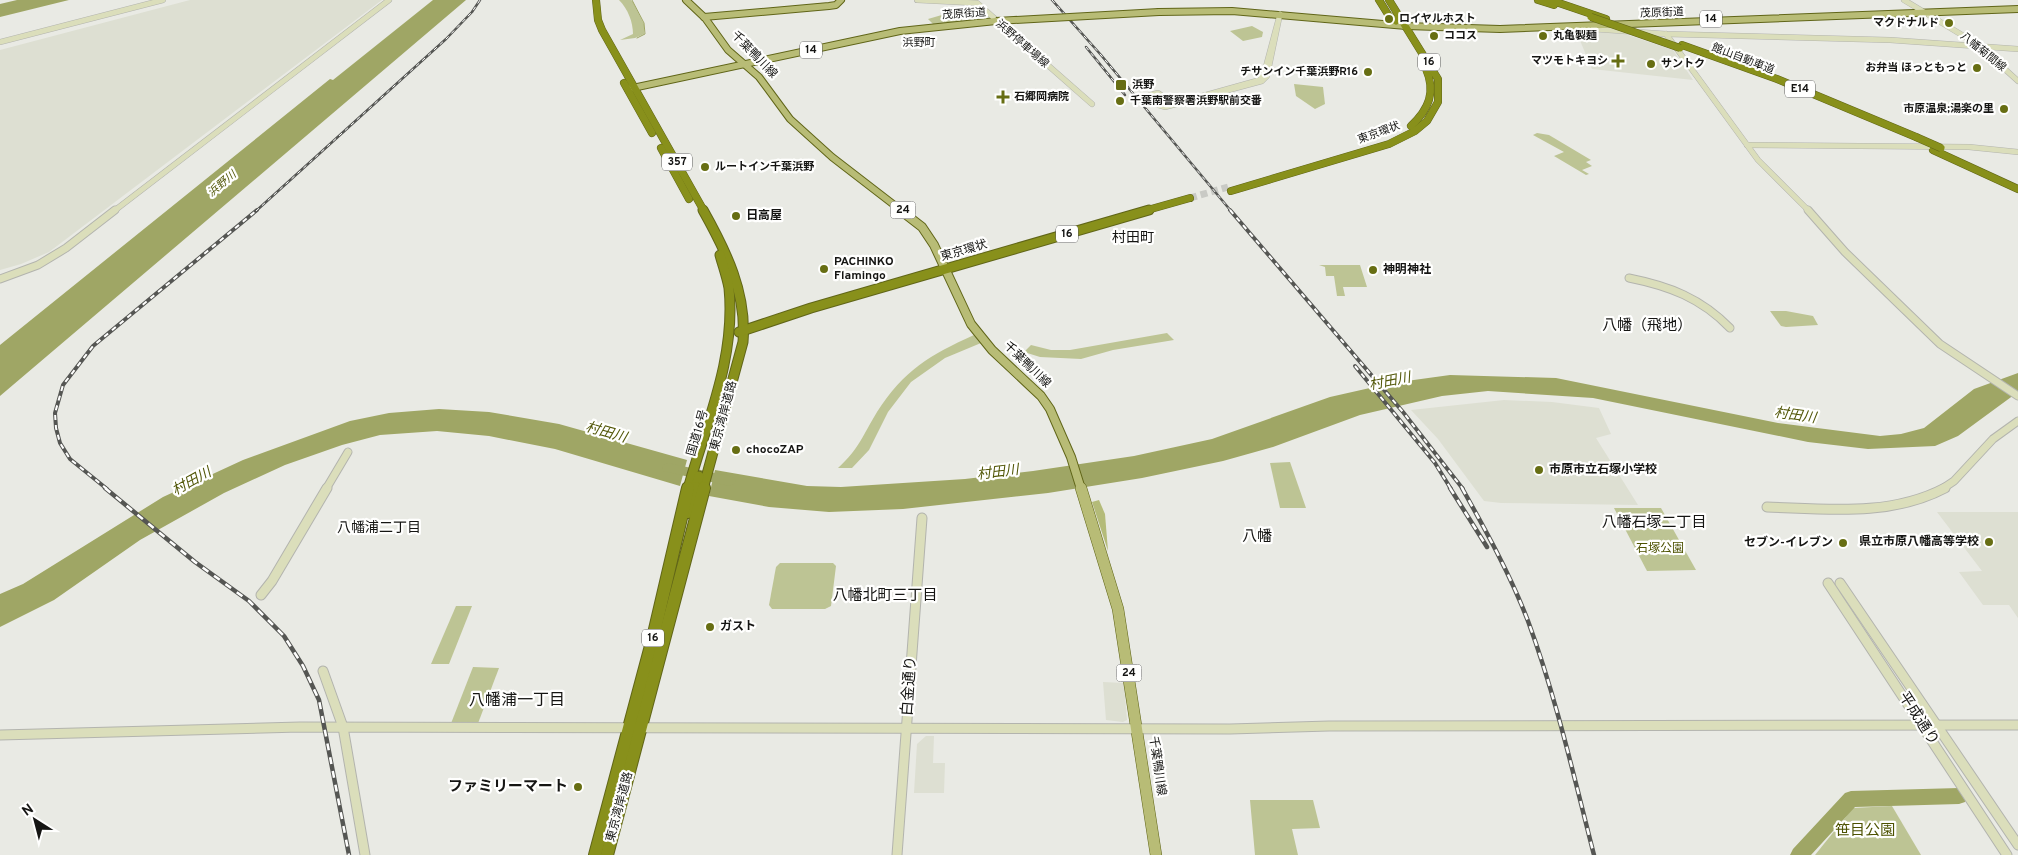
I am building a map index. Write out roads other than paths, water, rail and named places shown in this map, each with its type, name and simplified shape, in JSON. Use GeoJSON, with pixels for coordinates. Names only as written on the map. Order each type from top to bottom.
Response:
{"type":"FeatureCollection","features":[{"type":"Feature","properties":{"kind":"highway","name":"東京湾岸道路"},"geometry":{"type":"LineString","coordinates":[[591,0],[594,24],[732,265],[741,296],[743,330],[743,342],[693,498],[634,728],[595,855]]}},
{"type":"Feature","properties":{"kind":"highway","name":"東京湾岸道路"},"geometry":{"type":"LineString","coordinates":[[596,0],[598,20],[602,30],[725,267],[730,291],[731,325],[704,461],[693,498],[675,546],[607,855]]}},
{"type":"Feature","properties":{"kind":"highway","name":"16"},"geometry":{"type":"LineString","coordinates":[[1379,0],[1389,16],[1401,24]]}},
{"type":"Feature","properties":{"kind":"highway","name":"東京環状"},"geometry":{"type":"LineString","coordinates":[[1230,189],[1369,145],[1398,134],[1413,124],[1430,102],[1431,84],[1401,24],[1390,5],[1383,0]]}},
{"type":"Feature","properties":{"kind":"highway","name":"館山自動車道"},"geometry":{"type":"LineString","coordinates":[[1538,0],[1681,46]]}},
{"type":"Feature","properties":{"kind":"highway","name":"館山自動車道"},"geometry":{"type":"LineString","coordinates":[[1550,0],[1606,18],[1681,46],[1912,138],[2018,184]]}},
{"type":"Feature","properties":{"kind":"highway","name":"館山自動車道"},"geometry":{"type":"LineString","coordinates":[[1937,149],[2018,189]]}},
{"type":"Feature","properties":{"kind":"highway","name":"東京環状"},"geometry":{"type":"LineString","coordinates":[[743,330],[945,273],[1193,199],[1031,252],[945,273],[757,332],[743,342]]}},
{"type":"Feature","properties":{"kind":"highway","name":"東京環状"},"geometry":{"type":"LineString","coordinates":[[743,330],[827,311]]}},
{"type":"Feature","properties":{"kind":"highway"},"geometry":{"type":"LineString","coordinates":[[731,325],[743,330]]}},
{"type":"Feature","properties":{"kind":"highway","name":"国道16号"},"geometry":{"type":"LineString","coordinates":[[704,461],[737,334],[743,330]]}},
{"type":"Feature","properties":{"kind":"main road","name":"千葉鴨川線"},"geometry":{"type":"LineString","coordinates":[[686,0],[704,17],[728,50],[762,81],[790,119],[823,149],[918,223],[934,245],[945,273],[967,316],[977,331],[1013,372],[1046,403],[1054,416],[1084,496],[1118,609],[1156,855]]}},
{"type":"Feature","properties":{"kind":"main road"},"geometry":{"type":"LineString","coordinates":[[704,17],[829,6],[836,5],[841,0]]}},
{"type":"Feature","properties":{"kind":"main road","name":"茂原街道"},"geometry":{"type":"LineString","coordinates":[[631,89],[900,31],[996,21],[1212,10],[1401,24],[1500,29],[2018,8]]}},
{"type":"Feature","properties":{"kind":"street"},"geometry":{"type":"LineString","coordinates":[[0,42],[163,0]]}},
{"type":"Feature","properties":{"kind":"street"},"geometry":{"type":"LineString","coordinates":[[0,279],[38,265],[66,248],[389,0]]}},
{"type":"Feature","properties":{"kind":"street","name":"浜野停車場線"},"geometry":{"type":"LineString","coordinates":[[917,0],[978,3],[996,21],[1092,104]]}},
{"type":"Feature","properties":{"kind":"street","name":"八幡菊間線"},"geometry":{"type":"LineString","coordinates":[[1904,0],[1921,12],[1961,33],[1981,47],[2018,82]]}},
{"type":"Feature","properties":{"kind":"street"},"geometry":{"type":"LineString","coordinates":[[1170,104],[1262,81],[1267,76],[1280,14]]}},
{"type":"Feature","properties":{"kind":"street"},"geometry":{"type":"LineString","coordinates":[[1563,26],[1666,34],[1890,40],[2018,48]]}},
{"type":"Feature","properties":{"kind":"street"},"geometry":{"type":"LineString","coordinates":[[1666,34],[1758,160],[1795,196],[1845,252],[1898,301],[1931,336],[1968,364],[1985,373],[2018,396]]}},
{"type":"Feature","properties":{"kind":"street"},"geometry":{"type":"LineString","coordinates":[[1747,145],[1970,147],[2018,152]]}},
{"type":"Feature","properties":{"kind":"street"},"geometry":{"type":"LineString","coordinates":[[1629,278],[1661,284],[1684,292],[1707,307],[1730,328]]}},
{"type":"Feature","properties":{"kind":"street"},"geometry":{"type":"LineString","coordinates":[[1767,507],[1856,509],[1894,505],[1924,497],[1948,486],[1985,446],[2018,421]]}},
{"type":"Feature","properties":{"kind":"street"},"geometry":{"type":"LineString","coordinates":[[261,595],[272,581],[348,452]]}},
{"type":"Feature","properties":{"kind":"street","name":"白金通り"},"geometry":{"type":"LineString","coordinates":[[897,855],[922,518]]}},
{"type":"Feature","properties":{"kind":"street","name":"平成通り"},"geometry":{"type":"LineString","coordinates":[[1828,583],[2007,855]]}},
{"type":"Feature","properties":{"kind":"street","name":"平成通り"},"geometry":{"type":"LineString","coordinates":[[1840,583],[2018,845]]}},
{"type":"Feature","properties":{"kind":"street"},"geometry":{"type":"LineString","coordinates":[[323,672],[343,727],[365,855]]}},
{"type":"Feature","properties":{"kind":"street"},"geometry":{"type":"LineString","coordinates":[[0,735],[343,727],[1138,729],[1329,726],[2018,726]]}},
{"type":"Feature","properties":{"kind":"water"},"geometry":{"type":"Polygon","coordinates":[[[17,0],[69,0],[0,17],[0,4],[17,0]]]}},
{"type":"Feature","properties":{"kind":"water","name":"浜野川"},"geometry":{"type":"Polygon","coordinates":[[[433,0],[466,0],[0,396],[0,345],[330,79],[333,80],[433,0]]]}},
{"type":"Feature","properties":{"kind":"water"},"geometry":{"type":"Polygon","coordinates":[[[2018,373],[2018,392],[1958,436],[1935,446],[1868,449],[1808,442],[1593,398],[1488,391],[1442,396],[1360,415],[1273,447],[1223,461],[1142,478],[1048,493],[903,509],[829,512],[769,507],[709,496],[715,470],[807,486],[841,487],[965,479],[1134,456],[1212,439],[1330,397],[1392,383],[1450,375],[1556,378],[1778,423],[1880,436],[1901,434],[1924,428],[1974,389],[2018,373]]]}},
{"type":"Feature","properties":{"kind":"water"},"geometry":{"type":"Polygon","coordinates":[[[439,409],[489,412],[559,424],[687,460],[680,486],[555,449],[489,436],[437,431],[380,435],[342,445],[285,465],[224,493],[140,540],[54,600],[0,627],[0,594],[23,584],[163,497],[243,460],[350,421],[389,413],[439,409]]]}},
{"type":"Feature","properties":{"kind":"waterway"},"geometry":{"type":"LineString","coordinates":[[632,0],[644,23],[645,34],[637,38]]}},
{"type":"Feature","properties":{"kind":"waterway","name":"村田川"},"geometry":{"type":"LineString","coordinates":[[668,468],[729,481]]}},
{"type":"Feature","properties":{"kind":"waterway"},"geometry":{"type":"LineString","coordinates":[[1799,855],[1851,799],[1959,796]]}},
{"type":"Feature","properties":{"kind":"tunnel"},"geometry":{"type":"LineString","coordinates":[[1190,198],[1228,187]]}},
{"type":"Feature","properties":{"kind":"railway"},"geometry":{"type":"LineString","coordinates":[[256,211],[446,39],[472,12],[480,0]]}},
{"type":"Feature","properties":{"kind":"railway"},"geometry":{"type":"LineString","coordinates":[[1052,0],[1101,55],[1231,211]]}},
{"type":"Feature","properties":{"kind":"railway"},"geometry":{"type":"LineString","coordinates":[[1086,47],[1125,95]]}},
{"type":"Feature","properties":{"kind":"railway"},"geometry":{"type":"LineString","coordinates":[[107,489],[70,459],[60,443],[55,413],[63,385],[93,346],[257,210]]}},
{"type":"Feature","properties":{"kind":"railway"},"geometry":{"type":"LineString","coordinates":[[1230,210],[1403,412],[1463,489]]}},
{"type":"Feature","properties":{"kind":"railway"},"geometry":{"type":"LineString","coordinates":[[1355,366],[1435,463],[1451,489]]}},
{"type":"Feature","properties":{"kind":"railway"},"geometry":{"type":"LineString","coordinates":[[105,488],[195,562],[249,601],[284,636],[303,666],[319,700],[349,855]]}},
{"type":"Feature","properties":{"kind":"railway"},"geometry":{"type":"LineString","coordinates":[[1450,488],[1487,547]]}},
{"type":"Feature","properties":{"kind":"railway"},"geometry":{"type":"LineString","coordinates":[[1462,488],[1506,570],[1528,621],[1556,708],[1594,855]]}},
{"type":"Feature","properties":{"kind":"place","name":"ロイヤルホスト"},"geometry":{"type":"Point","coordinates":[1389,19]}},
{"type":"Feature","properties":{"kind":"place","name":"マクドナルド"},"geometry":{"type":"Point","coordinates":[1949,23]}},
{"type":"Feature","properties":{"kind":"place","name":"ココス"},"geometry":{"type":"Point","coordinates":[1434,36]}},
{"type":"Feature","properties":{"kind":"place","name":"丸亀製麺"},"geometry":{"type":"Point","coordinates":[1543,36]}},
{"type":"Feature","properties":{"kind":"place","name":"マツモトキヨシ"},"geometry":{"type":"Point","coordinates":[1618,61]}},
{"type":"Feature","properties":{"kind":"place","name":"サントク"},"geometry":{"type":"Point","coordinates":[1651,64]}},
{"type":"Feature","properties":{"kind":"place","name":"お弁当 ほっともっと"},"geometry":{"type":"Point","coordinates":[1977,68]}},
{"type":"Feature","properties":{"kind":"place","name":"チサンイン千葉浜野R16"},"geometry":{"type":"Point","coordinates":[1368,72]}},
{"type":"Feature","properties":{"kind":"place","name":"浜野"},"geometry":{"type":"Point","coordinates":[1121,85]}},
{"type":"Feature","properties":{"kind":"place","name":"石郷岡病院"},"geometry":{"type":"Point","coordinates":[1003,97]}},
{"type":"Feature","properties":{"kind":"place","name":"千葉南警察署浜野駅前交番"},"geometry":{"type":"Point","coordinates":[1120,101]}},
{"type":"Feature","properties":{"kind":"place","name":"市原温泉;湯楽の里"},"geometry":{"type":"Point","coordinates":[2004,109]}},
{"type":"Feature","properties":{"kind":"place","name":"ルートイン千葉浜野"},"geometry":{"type":"Point","coordinates":[705,167]}},
{"type":"Feature","properties":{"kind":"place","name":"日高屋"},"geometry":{"type":"Point","coordinates":[736,216]}},
{"type":"Feature","properties":{"kind":"place","name":"PACHINKO Flamingo"},"geometry":{"type":"Point","coordinates":[824,269]}},
{"type":"Feature","properties":{"kind":"place","name":"神明神社"},"geometry":{"type":"Point","coordinates":[1373,270]}},
{"type":"Feature","properties":{"kind":"place","name":"chocoZAP"},"geometry":{"type":"Point","coordinates":[736,450]}},
{"type":"Feature","properties":{"kind":"place","name":"市原市立石塚小学校"},"geometry":{"type":"Point","coordinates":[1539,470]}},
{"type":"Feature","properties":{"kind":"place","name":"県立市原八幡高等学校"},"geometry":{"type":"Point","coordinates":[1989,542]}},
{"type":"Feature","properties":{"kind":"place","name":"セブン-イレブン"},"geometry":{"type":"Point","coordinates":[1843,543]}},
{"type":"Feature","properties":{"kind":"place","name":"ガスト"},"geometry":{"type":"Point","coordinates":[710,627]}},
{"type":"Feature","properties":{"kind":"place","name":"ファミリーマート"},"geometry":{"type":"Point","coordinates":[578,787]}},
{"type":"Feature","properties":{"kind":"district","name":"浜野町"},"geometry":{"type":"Point","coordinates":[919,43]}},
{"type":"Feature","properties":{"kind":"district","name":"村田町"},"geometry":{"type":"Point","coordinates":[1133,238]}},
{"type":"Feature","properties":{"kind":"district","name":"八幡（飛地）"},"geometry":{"type":"Point","coordinates":[1647,326]}},
{"type":"Feature","properties":{"kind":"district","name":"八幡石塚二丁目"},"geometry":{"type":"Point","coordinates":[1654,523]}},
{"type":"Feature","properties":{"kind":"district","name":"八幡浦二丁目"},"geometry":{"type":"Point","coordinates":[379,528]}},
{"type":"Feature","properties":{"kind":"district","name":"八幡"},"geometry":{"type":"Point","coordinates":[1257,537]}},
{"type":"Feature","properties":{"kind":"district","name":"八幡北町三丁目"},"geometry":{"type":"Point","coordinates":[885,596]}},
{"type":"Feature","properties":{"kind":"district","name":"八幡浦一丁目"},"geometry":{"type":"Point","coordinates":[517,701]}},
{"type":"Feature","properties":{"kind":"park label","name":"石塚公園"},"geometry":{"type":"Point","coordinates":[1660,549]}},
{"type":"Feature","properties":{"kind":"park label","name":"笹目公園"},"geometry":{"type":"Point","coordinates":[1865,831]}}]}
